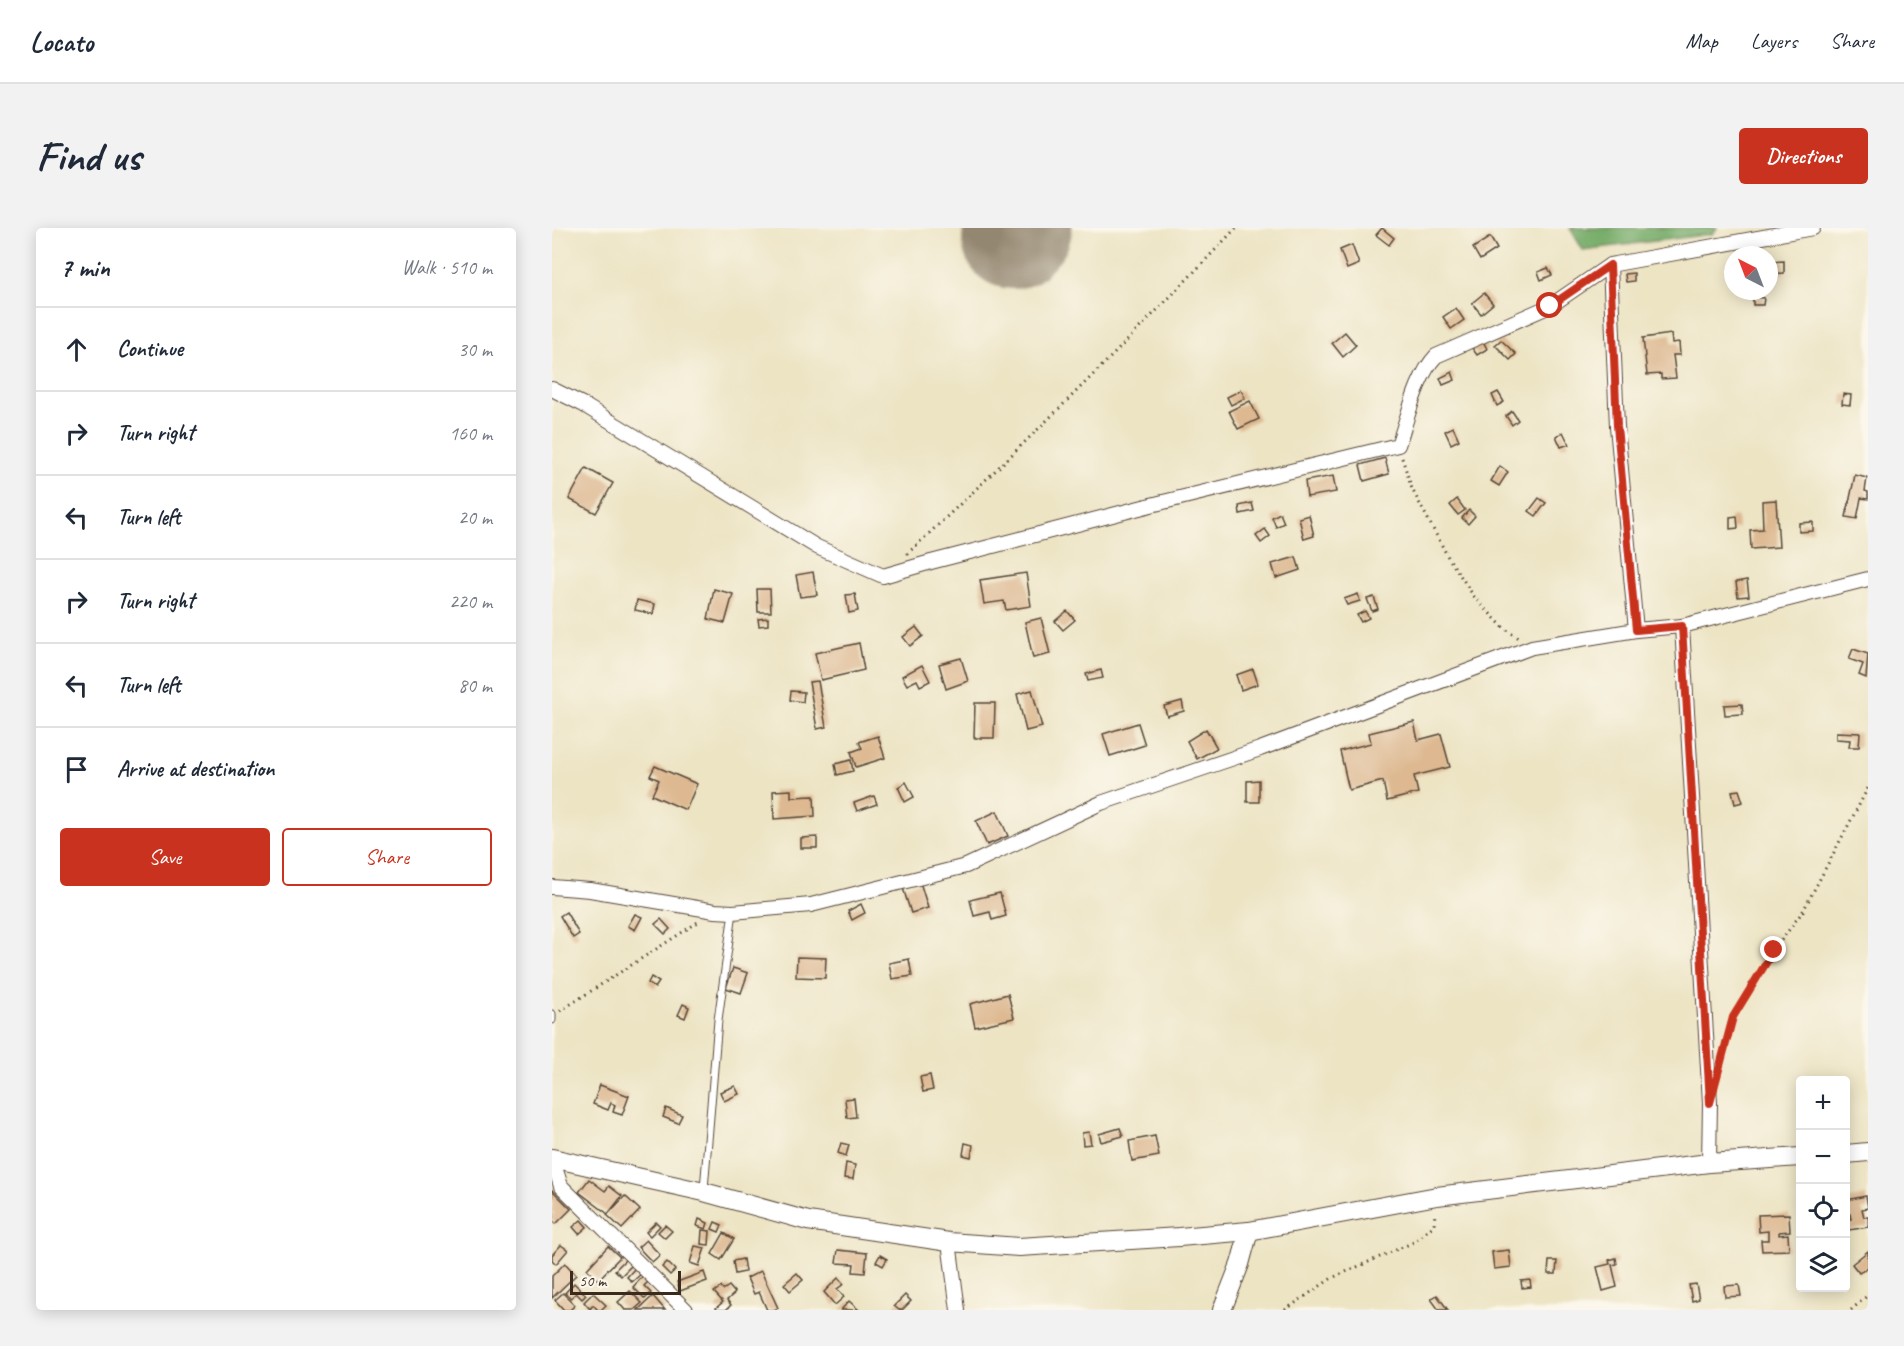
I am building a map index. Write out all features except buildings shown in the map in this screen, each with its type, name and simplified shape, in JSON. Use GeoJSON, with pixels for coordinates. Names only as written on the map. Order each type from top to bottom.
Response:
{"type":"FeatureCollection","features":[{"type":"Feature","properties":{"kind":"main road"},"geometry":{"type":"LineString","coordinates":[[1850,1154],[1868,1152]]}},
{"type":"Feature","properties":{"kind":"main road"},"geometry":{"type":"LineString","coordinates":[[552,1158],[704,1192],[808,1221],[949,1242],[1019,1246],[1249,1231],[1437,1196],[1709,1163],[1796,1157]]}},
{"type":"Feature","properties":{"kind":"main road"},"geometry":{"type":"LineString","coordinates":[[1222,1310],[1240,1264],[1249,1231]]}},
{"type":"Feature","properties":{"kind":"street"},"geometry":{"type":"LineString","coordinates":[[552,389],[612,422],[817,547],[883,576],[1151,505],[1398,445],[1420,382],[1429,363],[1436,356],[1550,306],[1610,265],[1813,228]]}},
{"type":"Feature","properties":{"kind":"street"},"geometry":{"type":"LineString","coordinates":[[1610,265],[1617,426],[1636,630]]}},
{"type":"Feature","properties":{"kind":"street"},"geometry":{"type":"LineString","coordinates":[[552,887],[590,890],[715,911],[733,912],[811,905],[966,866],[1101,803],[1260,749],[1532,647],[1636,630],[1682,626],[1868,579]]}},
{"type":"Feature","properties":{"kind":"street"},"geometry":{"type":"LineString","coordinates":[[1682,626],[1710,1103],[1709,1163]]}},
{"type":"Feature","properties":{"kind":"street"},"geometry":{"type":"LineString","coordinates":[[552,1158],[561,1186],[686,1310]]}},
{"type":"Feature","properties":{"kind":"street"},"geometry":{"type":"LineString","coordinates":[[949,1242],[958,1310]]}},
{"type":"Feature","properties":{"kind":"lane"},"geometry":{"type":"LineString","coordinates":[[704,1192],[718,1020],[733,912]]}},
{"type":"Feature","properties":{"kind":"path"},"geometry":{"type":"LineString","coordinates":[[883,576],[976,490],[1189,278],[1236,228]]}},
{"type":"Feature","properties":{"kind":"path"},"geometry":{"type":"LineString","coordinates":[[1398,445],[1412,489],[1448,557],[1475,598],[1504,628],[1532,647]]}},
{"type":"Feature","properties":{"kind":"path"},"geometry":{"type":"LineString","coordinates":[[1722,1060],[1733,1017],[1774,950],[1803,911],[1868,788]]}},
{"type":"Feature","properties":{"kind":"path"},"geometry":{"type":"LineString","coordinates":[[552,1017],[715,911]]}},
{"type":"Feature","properties":{"kind":"path"},"geometry":{"type":"LineString","coordinates":[[1286,1310],[1332,1278],[1414,1242],[1434,1225],[1437,1196]]}},
{"type":"Feature","properties":{"kind":"path"},"geometry":{"type":"LineString","coordinates":[[1851,1310],[1868,1295]]}},
{"type":"Feature","properties":{"kind":"green space"},"geometry":{"type":"Polygon","coordinates":[[[1570,228],[1717,228],[1712,234],[1583,250],[1570,228]]]}},
{"type":"Feature","properties":{"kind":"runway"},"geometry":{"type":"LineString","coordinates":[[1012,239],[1022,228]]}},
{"type":"Feature","properties":{"kind":"route"},"geometry":{"type":"LineString","coordinates":[[1550,306],[1610,265],[1617,426],[1636,630],[1682,626],[1710,1103],[1733,1017],[1774,950]]}}]}
